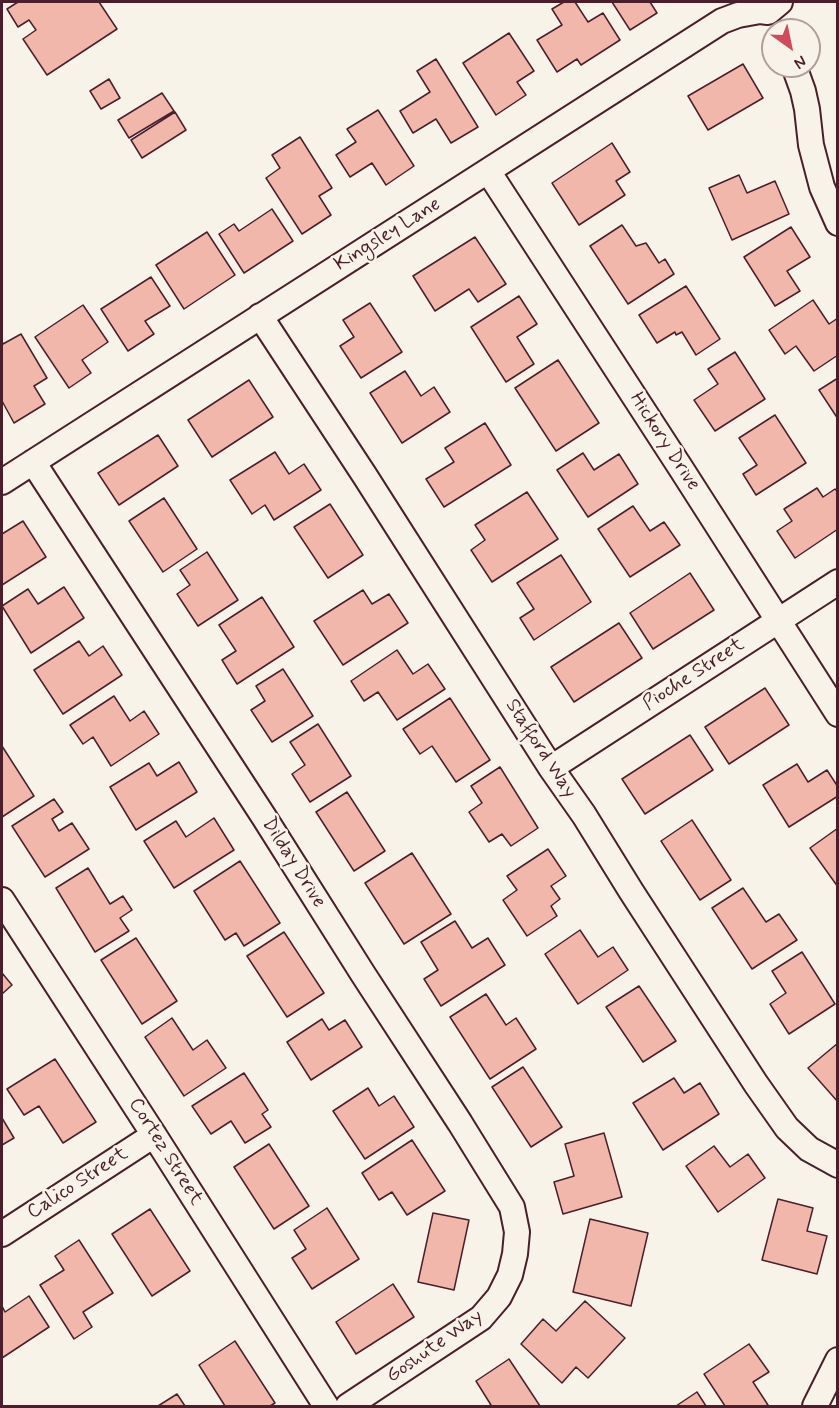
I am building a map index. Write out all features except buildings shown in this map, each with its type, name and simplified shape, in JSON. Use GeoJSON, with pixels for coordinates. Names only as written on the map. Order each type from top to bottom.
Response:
{"type":"FeatureCollection","features":[{"type":"Feature","properties":{"kind":"street","name":"Kingsley Lane"},"geometry":{"type":"LineString","coordinates":[[2,482],[722,21],[760,11],[776,15]]}},
{"type":"Feature","properties":{"kind":"street"},"geometry":{"type":"LineString","coordinates":[[798,78],[807,110],[811,145],[822,187],[837,223]]}},
{"type":"Feature","properties":{"kind":"street","name":"Hickory Drive"},"geometry":{"type":"LineString","coordinates":[[488,171],[837,714]]}},
{"type":"Feature","properties":{"kind":"street","name":"Stafford Way"},"geometry":{"type":"LineString","coordinates":[[260,316],[551,768],[584,814],[631,891],[787,1128],[809,1149],[837,1166]]}},
{"type":"Feature","properties":{"kind":"street","name":"Dilday Drive"},"geometry":{"type":"LineString","coordinates":[[33,462],[264,817],[512,1207],[517,1232],[510,1275]]}},
{"type":"Feature","properties":{"kind":"street","name":"Pioche Street"},"geometry":{"type":"LineString","coordinates":[[551,768],[837,582]]}},
{"type":"Feature","properties":{"kind":"street","name":"Cortez Street"},"geometry":{"type":"LineString","coordinates":[[2,900],[326,1407]]}},
{"type":"Feature","properties":{"kind":"street","name":"Calico Street"},"geometry":{"type":"LineString","coordinates":[[2,1234],[154,1135]]}},
{"type":"Feature","properties":{"kind":"street","name":"Goshute Way"},"geometry":{"type":"LineString","coordinates":[[348,1407],[481,1318],[499,1297],[510,1275]]}},
{"type":"Feature","properties":{"kind":"street"},"geometry":{"type":"LineString","coordinates":[[815,1407],[837,1360]]}}]}
